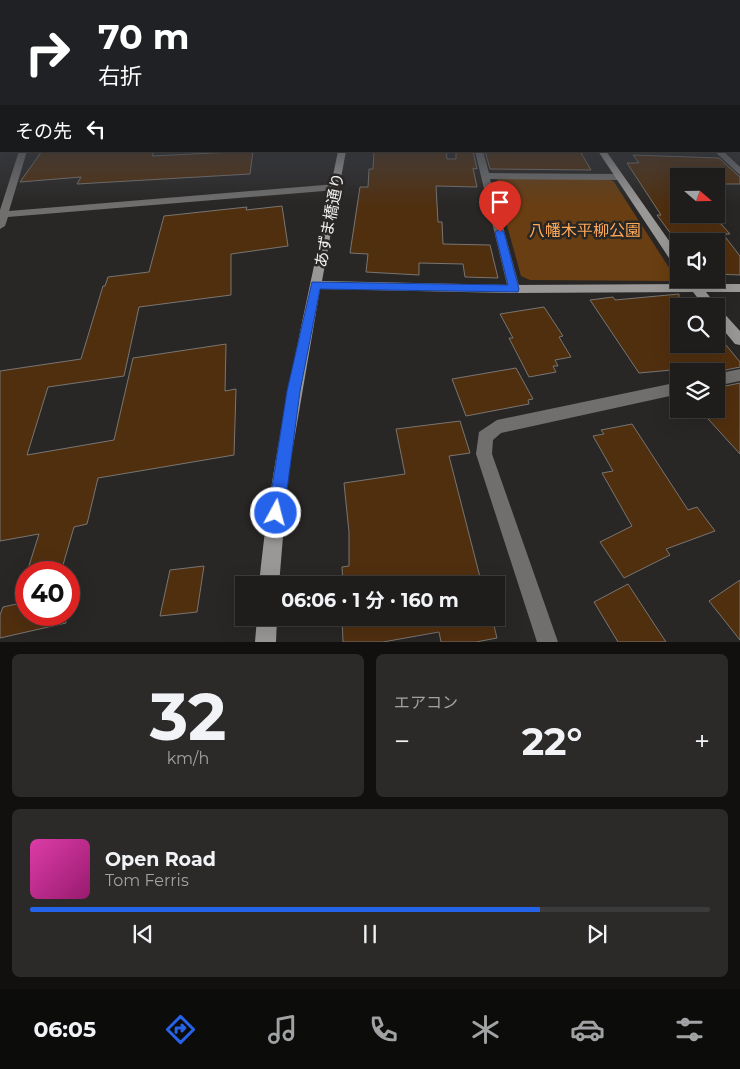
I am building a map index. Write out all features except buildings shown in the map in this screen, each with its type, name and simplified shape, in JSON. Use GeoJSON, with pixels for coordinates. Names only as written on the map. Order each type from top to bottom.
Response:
{"type":"FeatureCollection","features":[{"type":"Feature","properties":{"kind":"street"},"geometry":{"type":"LineString","coordinates":[[0,226],[2,214],[23,152]]}},
{"type":"Feature","properties":{"kind":"street","name":"あずま橋通り"},"geometry":{"type":"LineString","coordinates":[[270,576],[284,448],[293,391],[342,152]]}},
{"type":"Feature","properties":{"kind":"street"},"geometry":{"type":"LineString","coordinates":[[479,152],[514,289]]}},
{"type":"Feature","properties":{"kind":"street"},"geometry":{"type":"LineString","coordinates":[[603,152],[670,251]]}},
{"type":"Feature","properties":{"kind":"street"},"geometry":{"type":"LineString","coordinates":[[719,152],[740,172]]}},
{"type":"Feature","properties":{"kind":"street"},"geometry":{"type":"LineString","coordinates":[[485,176],[620,176]]}},
{"type":"Feature","properties":{"kind":"street"},"geometry":{"type":"LineString","coordinates":[[2,214],[336,187]]}},
{"type":"Feature","properties":{"kind":"street"},"geometry":{"type":"LineString","coordinates":[[316,285],[514,289],[670,284]]}},
{"type":"Feature","properties":{"kind":"street"},"geometry":{"type":"LineString","coordinates":[[725,286],[740,288]]}},
{"type":"Feature","properties":{"kind":"street"},"geometry":{"type":"LineString","coordinates":[[696,288],[704,298]]}},
{"type":"Feature","properties":{"kind":"street"},"geometry":{"type":"LineString","coordinates":[[725,322],[740,340]]}},
{"type":"Feature","properties":{"kind":"street"},"geometry":{"type":"LineString","coordinates":[[725,378],[740,375]]}},
{"type":"Feature","properties":{"kind":"street"},"geometry":{"type":"LineString","coordinates":[[548,642],[484,454],[485,438],[497,427],[670,390]]}},
{"type":"Feature","properties":{"kind":"street"},"geometry":{"type":"LineString","coordinates":[[265,642],[266,626]]}},
{"type":"Feature","properties":{"kind":"green space","name":"八幡木平柳公園"},"geometry":{"type":"Polygon","coordinates":[[[498,179],[609,179],[614,182],[670,269],[670,281],[530,280],[521,276],[495,182],[498,179]]]}},
{"type":"Feature","properties":{"kind":"route"},"geometry":{"type":"LineString","coordinates":[[276,513],[282,458],[293,391],[316,285],[514,289],[500,232]]}}]}
